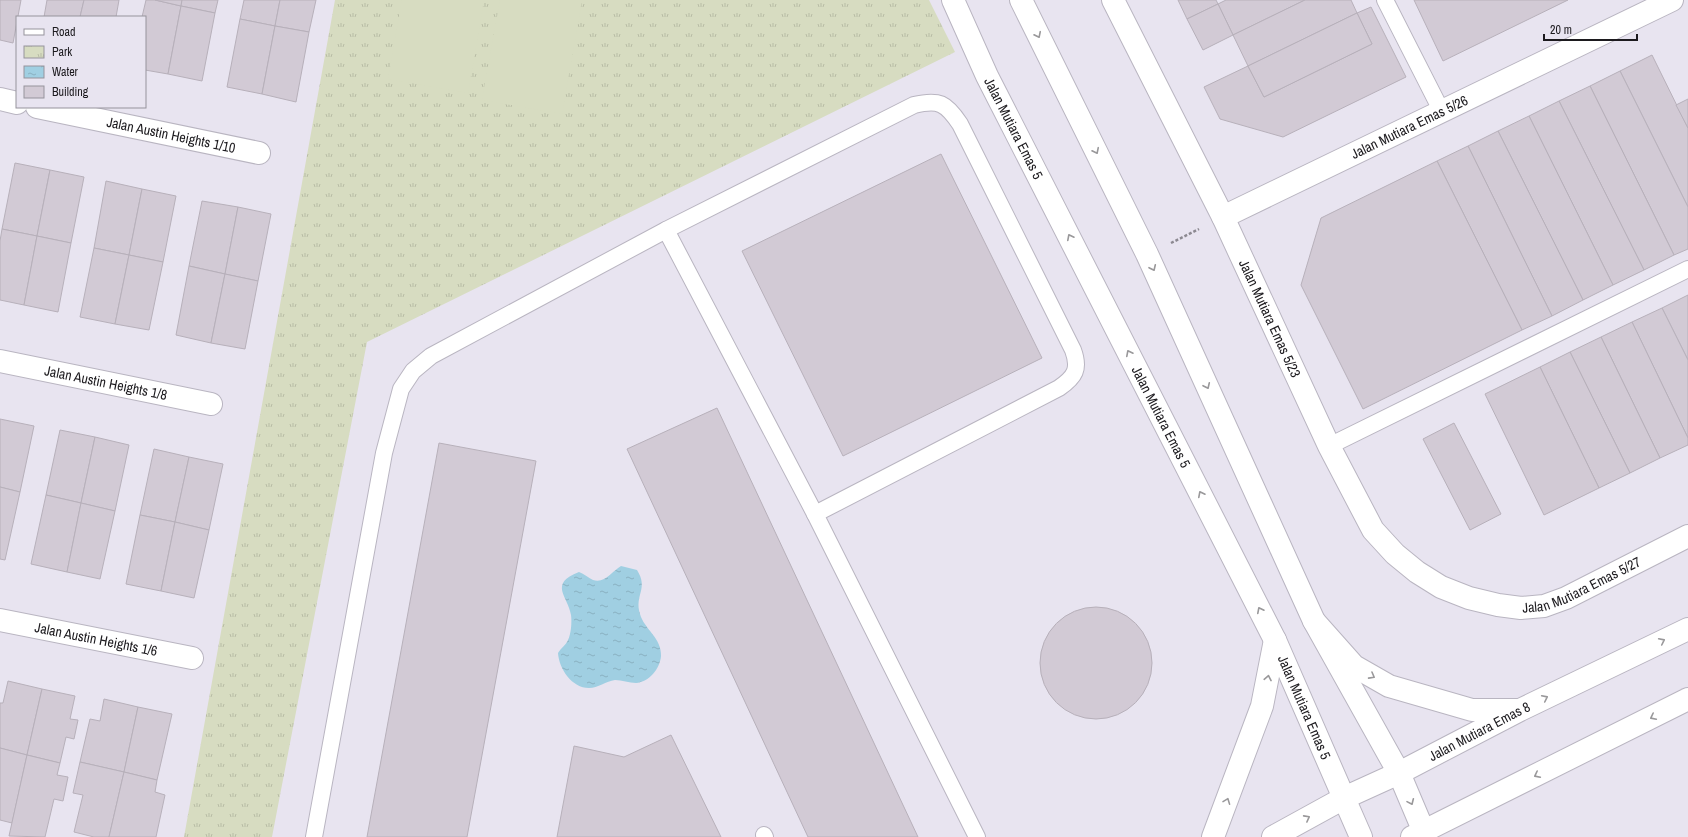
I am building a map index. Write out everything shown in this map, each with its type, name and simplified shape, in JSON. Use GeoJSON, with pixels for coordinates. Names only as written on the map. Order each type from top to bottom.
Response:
{"type":"FeatureCollection","features":[{"type":"Feature","properties":{"kind":"street","name":"Jalan Mutiara Emas 5"},"geometry":{"type":"LineString","coordinates":[[953,0],[987,76],[1275,640],[1361,837]]}},
{"type":"Feature","properties":{"kind":"street"},"geometry":{"type":"LineString","coordinates":[[1021,0],[1147,254],[1314,621],[1398,773],[1418,834],[1688,700]]}},
{"type":"Feature","properties":{"kind":"street","name":"Jalan Mutiara Emas 5/23"},"geometry":{"type":"LineString","coordinates":[[1113,0],[1223,217],[1329,446],[1373,530],[1417,572],[1442,587],[1469,598]]}},
{"type":"Feature","properties":{"kind":"street","name":"Jalan Mutiara Emas 5/26"},"geometry":{"type":"LineString","coordinates":[[1223,217],[1672,0]]}},
{"type":"Feature","properties":{"kind":"street"},"geometry":{"type":"LineString","coordinates":[[0,99],[16,103]]}},
{"type":"Feature","properties":{"kind":"street","name":"Jalan Austin Heights 1/10"},"geometry":{"type":"LineString","coordinates":[[42,108],[259,154]]}},
{"type":"Feature","properties":{"kind":"street","name":"Jalan Austin Heights 1/8"},"geometry":{"type":"LineString","coordinates":[[0,361],[211,404]]}},
{"type":"Feature","properties":{"kind":"street","name":"Jalan Mutiara Emas 5/27"},"geometry":{"type":"LineString","coordinates":[[1469,598],[1498,605],[1521,608],[1544,606],[1566,598],[1688,536]]}},
{"type":"Feature","properties":{"kind":"street","name":"Jalan Austin Heights 1/6"},"geometry":{"type":"LineString","coordinates":[[0,620],[192,658]]}},
{"type":"Feature","properties":{"kind":"street"},"geometry":{"type":"LineString","coordinates":[[1314,621],[1354,666],[1389,686],[1472,710],[1520,710]]}},
{"type":"Feature","properties":{"kind":"street","name":"Jalan Mutiara Emas 8"},"geometry":{"type":"LineString","coordinates":[[1273,837],[1344,798],[1398,773],[1520,710],[1688,629]]}},
{"type":"Feature","properties":{"kind":"street"},"geometry":{"type":"LineString","coordinates":[[1213,837],[1262,706],[1275,640]]}},
{"type":"Feature","properties":{"kind":"lane"},"geometry":{"type":"LineString","coordinates":[[1385,0],[1442,112]]}},
{"type":"Feature","properties":{"kind":"lane"},"geometry":{"type":"LineString","coordinates":[[314,837],[384,453],[401,389],[413,371],[432,356],[666,230],[914,105],[928,101],[940,104],[951,110],[960,124],[1073,350],[1076,360],[1076,371],[1071,380],[1059,388],[815,514]]}},
{"type":"Feature","properties":{"kind":"lane"},"geometry":{"type":"LineString","coordinates":[[666,230],[815,514],[977,837]]}},
{"type":"Feature","properties":{"kind":"lane"},"geometry":{"type":"LineString","coordinates":[[1329,446],[1688,269]]}},
{"type":"Feature","properties":{"kind":"path"},"geometry":{"type":"LineString","coordinates":[[1147,254],[1223,217]]}},
{"type":"Feature","properties":{"kind":"green space"},"geometry":{"type":"Polygon","coordinates":[[[335,0],[929,0],[955,52],[367,342],[272,837],[184,837],[335,0]]]}},
{"type":"Feature","properties":{"kind":"green space"},"geometry":{"type":"Polygon","coordinates":[[[402,0],[484,0],[468,93],[388,79],[402,0]]]}},
{"type":"Feature","properties":{"kind":"green space"},"geometry":{"type":"Polygon","coordinates":[[[500,0],[582,0],[562,114],[482,100],[500,0]]]}},
{"type":"Feature","properties":{"kind":"water"},"geometry":{"type":"Polygon","coordinates":[[[621,566],[637,570],[640,577],[642,587],[639,602],[640,614],[659,644],[661,650],[660,661],[653,674],[641,682],[633,683],[615,680],[592,688],[577,685],[564,671],[558,653],[568,640],[571,624],[571,615],[562,591],[562,586],[564,581],[579,572],[597,581],[605,579],[621,566]]]}},
{"type":"Feature","properties":{"kind":"building"},"geometry":{"type":"Polygon","coordinates":[[[0,0],[21,0],[18,16],[16,16],[16,27],[13,43],[0,40],[0,0]]]}},
{"type":"Feature","properties":{"kind":"building"},"geometry":{"type":"Polygon","coordinates":[[[47,0],[84,0],[80,16],[44,16],[47,0]]]}},
{"type":"Feature","properties":{"kind":"building"},"geometry":{"type":"Polygon","coordinates":[[[84,0],[119,0],[116,16],[80,16],[84,0]]]}},
{"type":"Feature","properties":{"kind":"building"},"geometry":{"type":"Polygon","coordinates":[[[146,0],[155,0],[181,6],[168,74],[146,70],[146,16],[142,16],[146,0]]]}},
{"type":"Feature","properties":{"kind":"building"},"geometry":{"type":"Polygon","coordinates":[[[155,0],[182,0],[181,6],[155,0]]]}},
{"type":"Feature","properties":{"kind":"building"},"geometry":{"type":"Polygon","coordinates":[[[182,0],[218,0],[215,13],[181,6],[182,0]]]}},
{"type":"Feature","properties":{"kind":"building"},"geometry":{"type":"Polygon","coordinates":[[[244,0],[280,0],[275,26],[240,19],[244,0]]]}},
{"type":"Feature","properties":{"kind":"building"},"geometry":{"type":"Polygon","coordinates":[[[280,0],[316,0],[309,32],[275,26],[280,0]]]}},
{"type":"Feature","properties":{"kind":"building"},"geometry":{"type":"Polygon","coordinates":[[[1178,0],[1216,0],[1218,4],[1187,19],[1178,0]]]}},
{"type":"Feature","properties":{"kind":"building"},"geometry":{"type":"Polygon","coordinates":[[[1226,0],[1305,0],[1233,35],[1218,4],[1226,0]]]}},
{"type":"Feature","properties":{"kind":"building"},"geometry":{"type":"Polygon","coordinates":[[[1305,0],[1351,0],[1357,13],[1248,66],[1233,35],[1305,0]]]}},
{"type":"Feature","properties":{"kind":"building"},"geometry":{"type":"Polygon","coordinates":[[[1414,0],[1568,0],[1443,61],[1414,0]]]}},
{"type":"Feature","properties":{"kind":"building"},"geometry":{"type":"Polygon","coordinates":[[[1218,4],[1233,35],[1203,50],[1187,19],[1218,4]]]}},
{"type":"Feature","properties":{"kind":"building"},"geometry":{"type":"Polygon","coordinates":[[[181,6],[215,13],[202,81],[168,74],[181,6]]]}},
{"type":"Feature","properties":{"kind":"building"},"geometry":{"type":"Polygon","coordinates":[[[1371,7],[1406,77],[1283,137],[1220,119],[1204,87],[1248,66],[1264,97],[1372,44],[1357,13],[1371,7]]]}},
{"type":"Feature","properties":{"kind":"building"},"geometry":{"type":"Polygon","coordinates":[[[1357,13],[1372,44],[1264,97],[1248,66],[1357,13]]]}},
{"type":"Feature","properties":{"kind":"building"},"geometry":{"type":"Polygon","coordinates":[[[240,19],[275,26],[262,94],[227,87],[240,19]]]}},
{"type":"Feature","properties":{"kind":"building"},"geometry":{"type":"Polygon","coordinates":[[[275,26],[309,32],[296,102],[262,94],[275,26]]]}},
{"type":"Feature","properties":{"kind":"building"},"geometry":{"type":"Polygon","coordinates":[[[1652,55],[1688,128],[1688,207],[1620,71],[1652,55]]]}},
{"type":"Feature","properties":{"kind":"building"},"geometry":{"type":"Polygon","coordinates":[[[1620,71],[1688,207],[1688,249],[1674,255],[1590,86],[1620,71]]]}},
{"type":"Feature","properties":{"kind":"building"},"geometry":{"type":"Polygon","coordinates":[[[1590,86],[1674,255],[1644,270],[1559,101],[1590,86]]]}},
{"type":"Feature","properties":{"kind":"building"},"geometry":{"type":"Polygon","coordinates":[[[1688,99],[1688,128],[1676,105],[1688,99]]]}},
{"type":"Feature","properties":{"kind":"building"},"geometry":{"type":"Polygon","coordinates":[[[1559,101],[1644,270],[1613,285],[1529,116],[1559,101]]]}},
{"type":"Feature","properties":{"kind":"building"},"geometry":{"type":"Polygon","coordinates":[[[1529,116],[1613,285],[1583,300],[1498,131],[1529,116]]]}},
{"type":"Feature","properties":{"kind":"building"},"geometry":{"type":"Polygon","coordinates":[[[1498,131],[1583,300],[1552,316],[1468,146],[1498,131]]]}},
{"type":"Feature","properties":{"kind":"building"},"geometry":{"type":"Polygon","coordinates":[[[1468,146],[1552,316],[1522,330],[1437,161],[1468,146]]]}},
{"type":"Feature","properties":{"kind":"building"},"geometry":{"type":"Polygon","coordinates":[[[941,154],[1042,358],[843,456],[742,251],[941,154]]]}},
{"type":"Feature","properties":{"kind":"building"},"geometry":{"type":"Polygon","coordinates":[[[1437,161],[1522,330],[1363,409],[1301,285],[1321,218],[1437,161]]]}},
{"type":"Feature","properties":{"kind":"building"},"geometry":{"type":"Polygon","coordinates":[[[15,163],[50,170],[37,236],[2,229],[15,163]]]}},
{"type":"Feature","properties":{"kind":"building"},"geometry":{"type":"Polygon","coordinates":[[[50,170],[84,177],[71,243],[37,236],[50,170]]]}},
{"type":"Feature","properties":{"kind":"building"},"geometry":{"type":"Polygon","coordinates":[[[106,181],[142,189],[129,255],[94,248],[106,181]]]}},
{"type":"Feature","properties":{"kind":"building"},"geometry":{"type":"Polygon","coordinates":[[[142,189],[176,196],[163,262],[129,255],[142,189]]]}},
{"type":"Feature","properties":{"kind":"building"},"geometry":{"type":"Polygon","coordinates":[[[202,201],[238,207],[225,274],[189,266],[202,201]]]}},
{"type":"Feature","properties":{"kind":"building"},"geometry":{"type":"Polygon","coordinates":[[[238,207],[271,214],[258,281],[225,274],[238,207]]]}},
{"type":"Feature","properties":{"kind":"building"},"geometry":{"type":"Polygon","coordinates":[[[2,229],[37,236],[24,305],[0,300],[0,241],[2,229]]]}},
{"type":"Feature","properties":{"kind":"building"},"geometry":{"type":"Polygon","coordinates":[[[37,236],[71,243],[58,312],[24,305],[37,236]]]}},
{"type":"Feature","properties":{"kind":"building"},"geometry":{"type":"Polygon","coordinates":[[[94,248],[129,255],[115,324],[80,317],[94,248]]]}},
{"type":"Feature","properties":{"kind":"building"},"geometry":{"type":"Polygon","coordinates":[[[129,255],[163,262],[149,330],[115,324],[129,255]]]}},
{"type":"Feature","properties":{"kind":"building"},"geometry":{"type":"Polygon","coordinates":[[[189,266],[225,274],[211,343],[176,335],[189,266]]]}},
{"type":"Feature","properties":{"kind":"building"},"geometry":{"type":"Polygon","coordinates":[[[225,274],[258,281],[245,349],[211,343],[225,274]]]}},
{"type":"Feature","properties":{"kind":"building"},"geometry":{"type":"Polygon","coordinates":[[[1688,295],[1688,360],[1662,308],[1688,295]]]}},
{"type":"Feature","properties":{"kind":"building"},"geometry":{"type":"Polygon","coordinates":[[[1662,308],[1688,360],[1688,438],[1632,322],[1662,308]]]}},
{"type":"Feature","properties":{"kind":"building"},"geometry":{"type":"Polygon","coordinates":[[[1632,322],[1688,438],[1688,445],[1660,458],[1601,337],[1632,322]]]}},
{"type":"Feature","properties":{"kind":"building"},"geometry":{"type":"Polygon","coordinates":[[[1601,337],[1660,458],[1630,473],[1570,352],[1601,337]]]}},
{"type":"Feature","properties":{"kind":"building"},"geometry":{"type":"Polygon","coordinates":[[[1570,352],[1630,473],[1599,488],[1540,367],[1570,352]]]}},
{"type":"Feature","properties":{"kind":"building"},"geometry":{"type":"Polygon","coordinates":[[[1540,367],[1599,488],[1544,515],[1485,394],[1540,367]]]}},
{"type":"Feature","properties":{"kind":"building"},"geometry":{"type":"Polygon","coordinates":[[[717,408],[918,837],[808,837],[627,449],[717,408]]]}},
{"type":"Feature","properties":{"kind":"building"},"geometry":{"type":"Polygon","coordinates":[[[0,419],[34,426],[20,492],[0,487],[0,419]]]}},
{"type":"Feature","properties":{"kind":"building"},"geometry":{"type":"Polygon","coordinates":[[[1454,423],[1501,514],[1470,530],[1423,439],[1454,423]]]}},
{"type":"Feature","properties":{"kind":"building"},"geometry":{"type":"Polygon","coordinates":[[[60,430],[95,437],[81,503],[46,495],[60,430]]]}},
{"type":"Feature","properties":{"kind":"building"},"geometry":{"type":"Polygon","coordinates":[[[95,437],[129,445],[115,511],[81,503],[95,437]]]}},
{"type":"Feature","properties":{"kind":"building"},"geometry":{"type":"Polygon","coordinates":[[[439,443],[536,461],[467,837],[367,837],[439,443]]]}},
{"type":"Feature","properties":{"kind":"building"},"geometry":{"type":"Polygon","coordinates":[[[154,449],[189,457],[175,522],[140,515],[154,449]]]}},
{"type":"Feature","properties":{"kind":"building"},"geometry":{"type":"Polygon","coordinates":[[[189,457],[223,464],[209,530],[175,522],[189,457]]]}},
{"type":"Feature","properties":{"kind":"building"},"geometry":{"type":"Polygon","coordinates":[[[0,487],[20,492],[5,560],[0,559],[0,487]]]}},
{"type":"Feature","properties":{"kind":"building"},"geometry":{"type":"Polygon","coordinates":[[[46,495],[81,503],[67,572],[31,564],[46,495]]]}},
{"type":"Feature","properties":{"kind":"building"},"geometry":{"type":"Polygon","coordinates":[[[81,503],[115,511],[100,579],[67,572],[81,503]]]}},
{"type":"Feature","properties":{"kind":"building"},"geometry":{"type":"Polygon","coordinates":[[[140,515],[175,522],[161,591],[126,584],[140,515]]]}},
{"type":"Feature","properties":{"kind":"building"},"geometry":{"type":"Polygon","coordinates":[[[175,522],[209,530],[194,598],[161,591],[175,522]]]}},
{"type":"Feature","properties":{"kind":"building"},"geometry":{"type":"Polygon","coordinates":[[[1096,607],[1117,612],[1127,617],[1135,624],[1142,632],[1147,642],[1152,663],[1147,684],[1142,694],[1135,702],[1127,709],[1117,714],[1096,719],[1075,714],[1065,709],[1057,702],[1050,694],[1045,684],[1040,663],[1045,642],[1050,632],[1057,624],[1065,617],[1075,612],[1096,607]]]}},
{"type":"Feature","properties":{"kind":"building"},"geometry":{"type":"Polygon","coordinates":[[[8,681],[42,689],[27,755],[0,748],[0,703],[3,703],[8,681]]]}},
{"type":"Feature","properties":{"kind":"building"},"geometry":{"type":"Polygon","coordinates":[[[42,689],[75,696],[70,719],[78,720],[74,739],[66,737],[60,763],[27,755],[42,689]]]}},
{"type":"Feature","properties":{"kind":"building"},"geometry":{"type":"Polygon","coordinates":[[[104,699],[138,707],[124,772],[80,762],[90,719],[100,721],[104,699]]]}},
{"type":"Feature","properties":{"kind":"building"},"geometry":{"type":"Polygon","coordinates":[[[138,707],[172,714],[157,780],[124,772],[138,707]]]}},
{"type":"Feature","properties":{"kind":"building"},"geometry":{"type":"Polygon","coordinates":[[[671,735],[721,837],[557,837],[574,746],[624,757],[671,735]]]}},
{"type":"Feature","properties":{"kind":"building"},"geometry":{"type":"Polygon","coordinates":[[[0,748],[27,755],[12,823],[0,820],[0,748]]]}},
{"type":"Feature","properties":{"kind":"building"},"geometry":{"type":"Polygon","coordinates":[[[27,755],[60,763],[57,775],[68,777],[63,801],[54,799],[45,837],[9,836],[27,755]]]}},
{"type":"Feature","properties":{"kind":"building"},"geometry":{"type":"Polygon","coordinates":[[[80,762],[124,772],[109,837],[94,837],[74,832],[83,795],[73,793],[80,762]]]}},
{"type":"Feature","properties":{"kind":"building"},"geometry":{"type":"Polygon","coordinates":[[[124,772],[157,780],[155,792],[165,795],[156,837],[109,837],[124,772]]]}}]}
